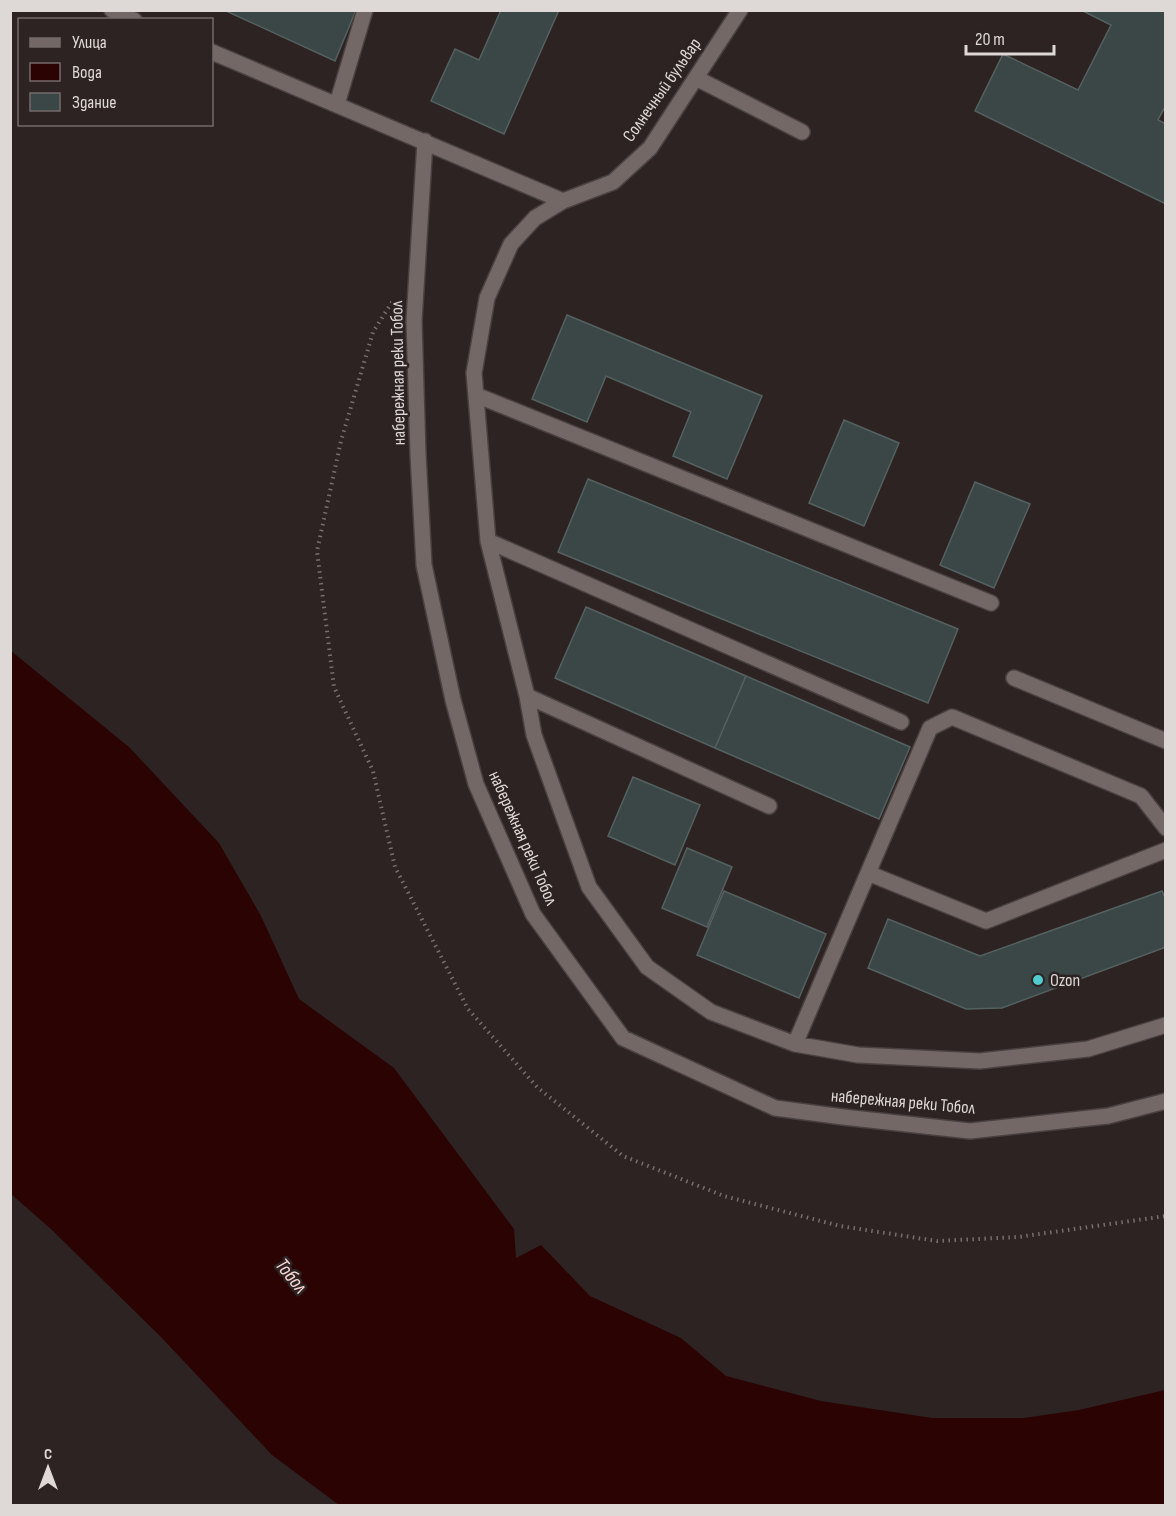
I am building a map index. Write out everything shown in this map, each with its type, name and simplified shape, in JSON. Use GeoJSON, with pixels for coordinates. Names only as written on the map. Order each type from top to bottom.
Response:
{"type":"FeatureCollection","features":[{"type":"Feature","properties":{"kind":"street"},"geometry":{"type":"LineString","coordinates":[[112,10],[130,18]]}},
{"type":"Feature","properties":{"kind":"street"},"geometry":{"type":"LineString","coordinates":[[337,104],[365,10]]}},
{"type":"Feature","properties":{"kind":"street","name":"Солнечный бульвар"},"geometry":{"type":"LineString","coordinates":[[740,10],[650,148],[613,182],[563,201],[535,218],[512,244],[488,298],[474,373],[488,542],[527,696],[534,735],[589,887],[647,967],[711,1012],[795,1044],[858,1056],[980,1061],[1088,1048],[1166,1025]]}},
{"type":"Feature","properties":{"kind":"street"},"geometry":{"type":"LineString","coordinates":[[213,52],[563,201]]}},
{"type":"Feature","properties":{"kind":"street"},"geometry":{"type":"LineString","coordinates":[[696,78],[802,132]]}},
{"type":"Feature","properties":{"kind":"street","name":"набережная реки Тобол"},"geometry":{"type":"LineString","coordinates":[[425,141],[414,321],[424,565],[453,700],[476,784],[533,914],[622,1038],[775,1108],[843,1118],[970,1131],[1108,1116],[1166,1101]]}},
{"type":"Feature","properties":{"kind":"street"},"geometry":{"type":"LineString","coordinates":[[476,395],[991,603]]}},
{"type":"Feature","properties":{"kind":"street"},"geometry":{"type":"LineString","coordinates":[[488,542],[901,722]]}},
{"type":"Feature","properties":{"kind":"street"},"geometry":{"type":"LineString","coordinates":[[1014,678],[1166,741]]}},
{"type":"Feature","properties":{"kind":"street"},"geometry":{"type":"LineString","coordinates":[[527,696],[769,806]]}},
{"type":"Feature","properties":{"kind":"street"},"geometry":{"type":"LineString","coordinates":[[795,1044],[930,728],[952,717],[1141,796],[1166,828]]}},
{"type":"Feature","properties":{"kind":"street"},"geometry":{"type":"LineString","coordinates":[[868,873],[986,921],[1166,850]]}},
{"type":"Feature","properties":{"kind":"water","name":"Тобол"},"geometry":{"type":"Polygon","coordinates":[[[11,651],[129,747],[219,843],[261,916],[299,999],[394,1068],[514,1229],[516,1258],[541,1245],[590,1296],[681,1338],[726,1376],[821,1401],[932,1418],[1024,1418],[1079,1410],[1165,1390],[1165,1505],[339,1505],[272,1455],[161,1337],[52,1230],[11,1194],[11,651]]]}},
{"type":"Feature","properties":{"kind":"building"},"geometry":{"type":"Polygon","coordinates":[[[224,10],[356,10],[335,61],[224,10]]]}},
{"type":"Feature","properties":{"kind":"building"},"geometry":{"type":"Polygon","coordinates":[[[501,10],[559,10],[504,134],[431,101],[455,49],[479,60],[501,10]]]}},
{"type":"Feature","properties":{"kind":"building"},"geometry":{"type":"Polygon","coordinates":[[[1081,10],[1166,10],[1166,105],[1158,120],[1166,124],[1166,204],[975,111],[1003,54],[1078,90],[1111,25],[1081,10]]]}},
{"type":"Feature","properties":{"kind":"building"},"geometry":{"type":"Polygon","coordinates":[[[567,315],[762,396],[727,479],[673,456],[691,412],[606,376],[587,422],[532,399],[567,315]]]}},
{"type":"Feature","properties":{"kind":"building"},"geometry":{"type":"Polygon","coordinates":[[[844,420],[899,443],[864,526],[809,503],[844,420]]]}},
{"type":"Feature","properties":{"kind":"building"},"geometry":{"type":"Polygon","coordinates":[[[588,479],[958,629],[928,703],[558,552],[588,479]]]}},
{"type":"Feature","properties":{"kind":"building"},"geometry":{"type":"Polygon","coordinates":[[[975,482],[1030,504],[994,588],[940,565],[975,482]]]}},
{"type":"Feature","properties":{"kind":"building"},"geometry":{"type":"Polygon","coordinates":[[[586,607],[746,676],[715,748],[555,678],[586,607]]]}},
{"type":"Feature","properties":{"kind":"building"},"geometry":{"type":"Polygon","coordinates":[[[746,676],[910,747],[879,819],[715,748],[746,676]]]}},
{"type":"Feature","properties":{"kind":"building"},"geometry":{"type":"Polygon","coordinates":[[[633,777],[700,805],[675,865],[608,836],[633,777]]]}},
{"type":"Feature","properties":{"kind":"building"},"geometry":{"type":"Polygon","coordinates":[[[687,848],[732,867],[707,927],[662,908],[687,848]]]}},
{"type":"Feature","properties":{"kind":"building"},"geometry":{"type":"Polygon","coordinates":[[[724,891],[826,934],[799,998],[697,955],[724,891]]]}},
{"type":"Feature","properties":{"kind":"building"},"geometry":{"type":"Polygon","coordinates":[[[1162,891],[1166,900],[1166,947],[1002,1008],[966,1009],[868,968],[888,919],[980,956],[1162,891]]]}},
{"type":"Feature","properties":{"kind":"place","name":"Ozon"},"geometry":{"type":"Point","coordinates":[1038,980]}}]}
